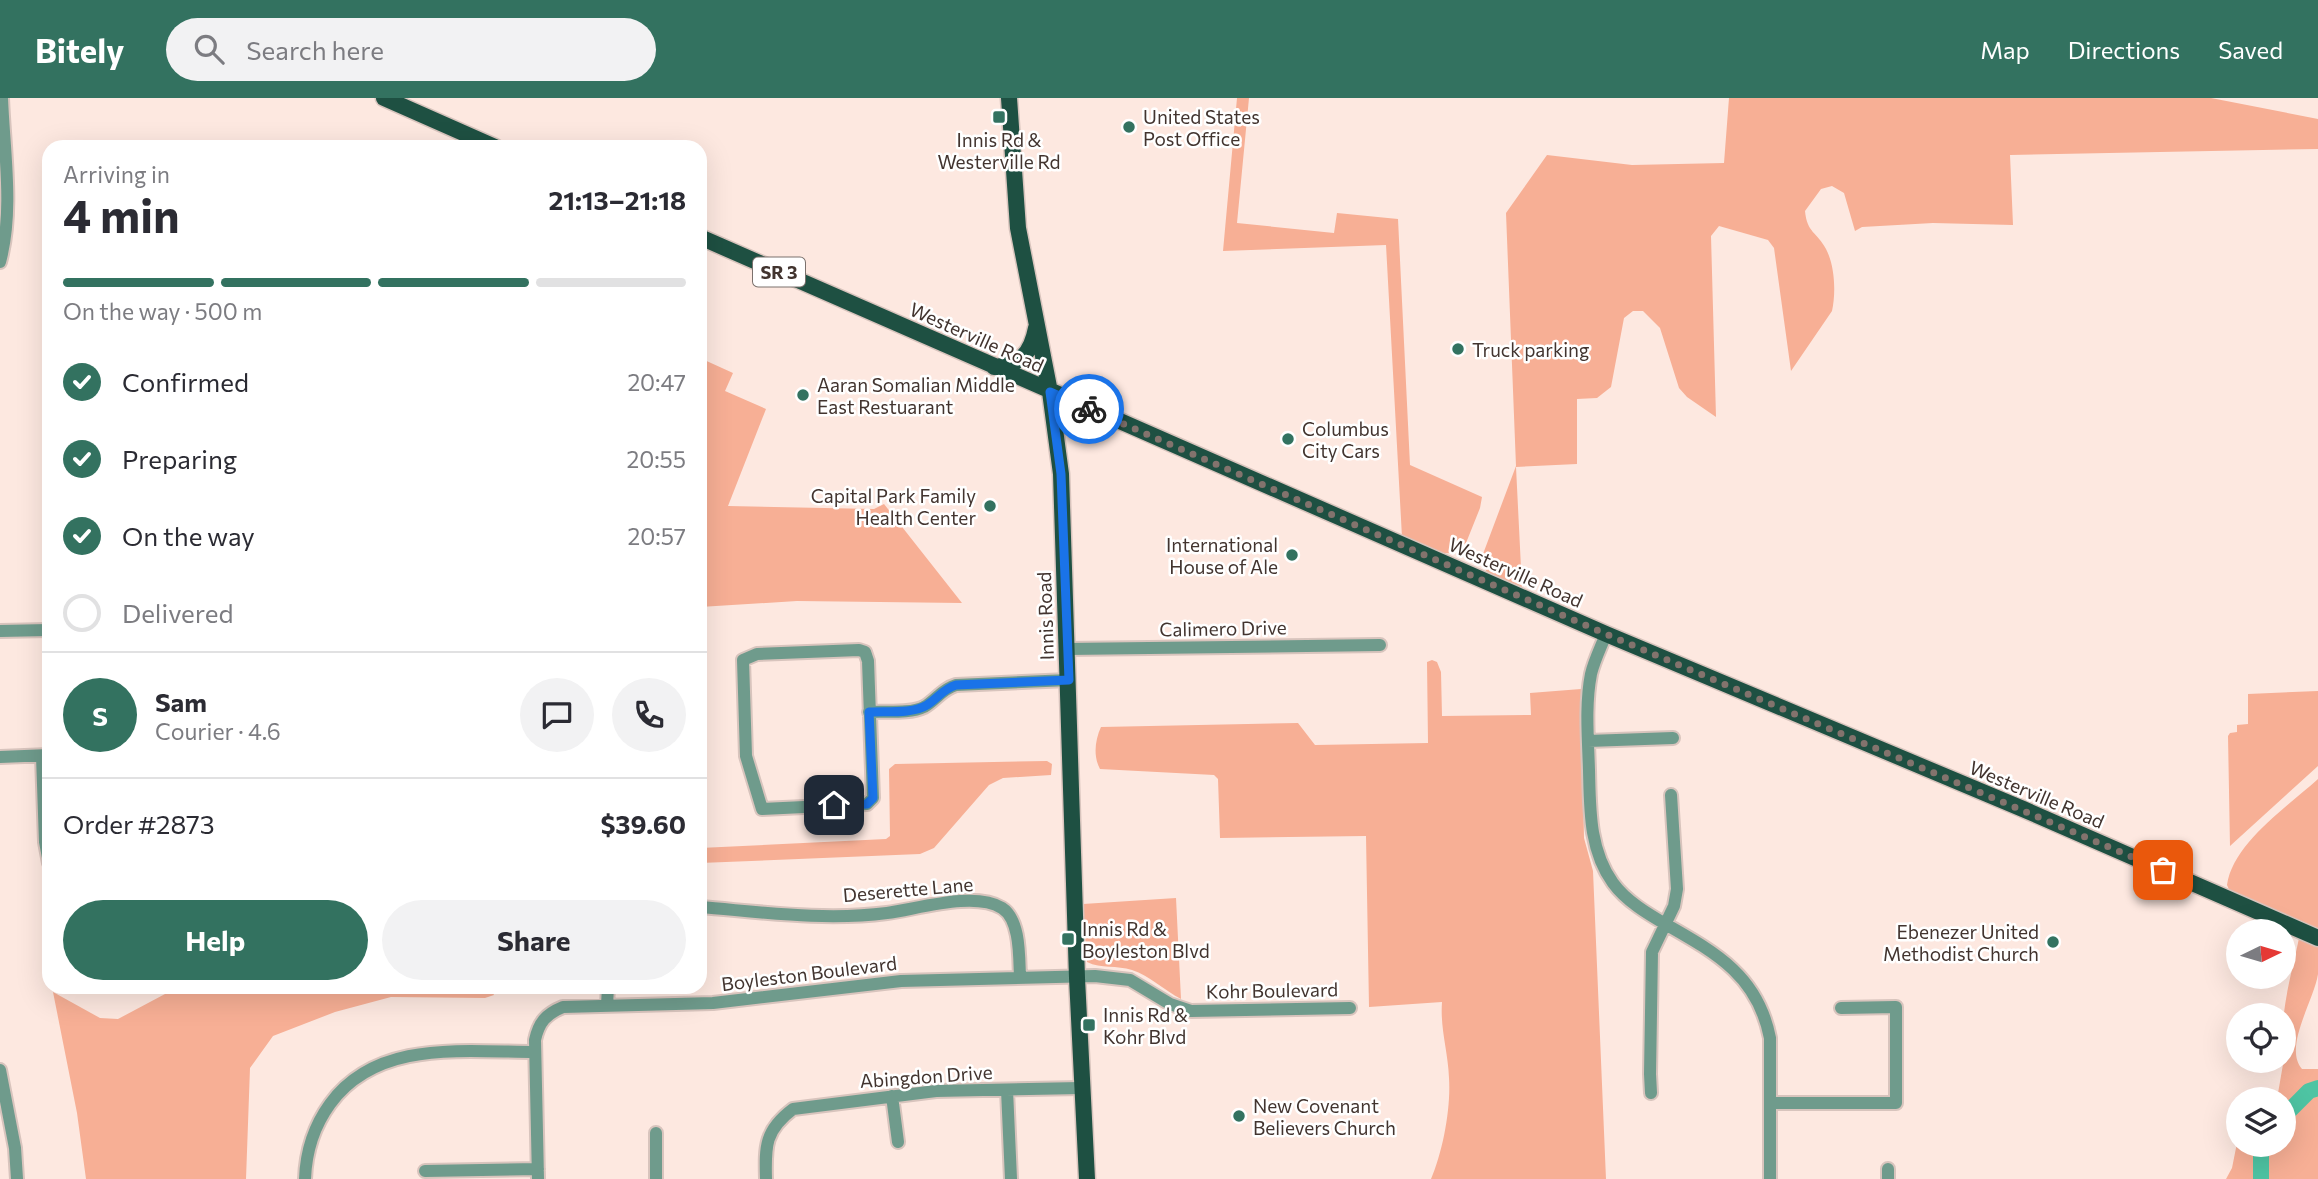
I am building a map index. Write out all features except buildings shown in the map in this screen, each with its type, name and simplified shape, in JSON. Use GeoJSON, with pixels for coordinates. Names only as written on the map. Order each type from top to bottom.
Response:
{"type":"FeatureCollection","features":[{"type":"Feature","properties":{"kind":"main road"},"geometry":{"type":"LineString","coordinates":[[384,98],[479,140]]}},
{"type":"Feature","properties":{"kind":"main road","name":"Innis Road"},"geometry":{"type":"LineString","coordinates":[[1009,98],[1017,228],[1050,392],[1061,474],[1077,978],[1087,1179]]}},
{"type":"Feature","properties":{"kind":"main road","name":"Westerville Road"},"geometry":{"type":"LineString","coordinates":[[707,240],[1606,634],[2022,809],[2318,938]]}},
{"type":"Feature","properties":{"kind":"main road"},"geometry":{"type":"LineString","coordinates":[[994,367],[1017,362],[1033,342],[1036,327]]}},
{"type":"Feature","properties":{"kind":"street"},"geometry":{"type":"LineString","coordinates":[[0,262],[5,243],[7,208],[2,98]]}},
{"type":"Feature","properties":{"kind":"street"},"geometry":{"type":"LineString","coordinates":[[0,631],[42,630]]}},
{"type":"Feature","properties":{"kind":"street"},"geometry":{"type":"LineString","coordinates":[[1606,634],[1591,673],[1587,712],[1592,835],[1613,883],[1632,901],[1664,924],[1705,947],[1750,986],[1767,1021],[1770,1038],[1770,1179]]}},
{"type":"Feature","properties":{"kind":"street","name":"Calimero Drive"},"geometry":{"type":"LineString","coordinates":[[1067,649],[1380,645]]}},
{"type":"Feature","properties":{"kind":"street"},"geometry":{"type":"LineString","coordinates":[[859,650],[865,652],[868,661],[869,712],[873,798],[867,804],[762,809],[746,756],[743,660],[748,657],[859,650]]}},
{"type":"Feature","properties":{"kind":"street"},"geometry":{"type":"LineString","coordinates":[[869,712],[919,709],[947,688],[956,685],[1069,680]]}},
{"type":"Feature","properties":{"kind":"street"},"geometry":{"type":"LineString","coordinates":[[1588,741],[1673,738]]}},
{"type":"Feature","properties":{"kind":"street"},"geometry":{"type":"LineString","coordinates":[[0,757],[42,755]]}},
{"type":"Feature","properties":{"kind":"street"},"geometry":{"type":"LineString","coordinates":[[1651,1093],[1653,952],[1674,906],[1677,889],[1671,795]]}},
{"type":"Feature","properties":{"kind":"street","name":"Deserette Lane"},"geometry":{"type":"LineString","coordinates":[[707,908],[821,916],[884,914],[965,901],[985,901],[1002,908],[1008,914],[1017,934],[1020,978]]}},
{"type":"Feature","properties":{"kind":"street","name":"Kohr Boulevard"},"geometry":{"type":"LineString","coordinates":[[1077,978],[1095,976],[1130,980],[1170,1004],[1191,1011],[1350,1008]]}},
{"type":"Feature","properties":{"kind":"street","name":"Boyleston Boulevard"},"geometry":{"type":"LineString","coordinates":[[538,1174],[535,1052],[539,1025],[549,1013],[563,1007],[713,1003],[901,981],[1077,978]]}},
{"type":"Feature","properties":{"kind":"street"},"geometry":{"type":"LineString","coordinates":[[607,1005],[608,994]]}},
{"type":"Feature","properties":{"kind":"street"},"geometry":{"type":"LineString","coordinates":[[1770,1103],[1896,1103],[1896,1007],[1842,1008]]}},
{"type":"Feature","properties":{"kind":"street"},"geometry":{"type":"LineString","coordinates":[[305,1179],[306,1160],[318,1121],[341,1089],[373,1066],[411,1055],[535,1052]]}},
{"type":"Feature","properties":{"kind":"street"},"geometry":{"type":"LineString","coordinates":[[0,1070],[15,1148],[17,1179]]}},
{"type":"Feature","properties":{"kind":"street","name":"Abingdon Drive"},"geometry":{"type":"LineString","coordinates":[[766,1179],[768,1136],[778,1120],[793,1109],[936,1091],[1082,1088]]}},
{"type":"Feature","properties":{"kind":"street"},"geometry":{"type":"LineString","coordinates":[[1007,1090],[1011,1179]]}},
{"type":"Feature","properties":{"kind":"street"},"geometry":{"type":"LineString","coordinates":[[892,1096],[898,1142]]}},
{"type":"Feature","properties":{"kind":"street"},"geometry":{"type":"LineString","coordinates":[[656,1133],[656,1179]]}},
{"type":"Feature","properties":{"kind":"street"},"geometry":{"type":"LineString","coordinates":[[425,1171],[538,1174]]}},
{"type":"Feature","properties":{"kind":"shaded area"},"geometry":{"type":"Polygon","coordinates":[[[1237,98],[1249,98],[1237,223],[1334,233],[1337,213],[1398,219],[1410,465],[1482,497],[1464,548],[1457,552],[1433,551],[1402,537],[1386,245],[1223,251],[1237,98]]]}},
{"type":"Feature","properties":{"kind":"shaded area"},"geometry":{"type":"Polygon","coordinates":[[[1729,98],[2211,98],[2318,119],[2318,149],[2010,155],[2013,225],[1933,223],[1862,227],[1855,231],[1844,193],[1832,186],[1821,189],[1805,211],[1810,228],[1823,243],[1831,263],[1834,280],[1832,311],[1791,371],[1774,248],[1768,240],[1719,226],[1711,236],[1716,417],[1687,397],[1679,388],[1660,328],[1643,311],[1633,311],[1624,318],[1611,387],[1597,398],[1577,399],[1577,464],[1516,467],[1522,588],[1487,573],[1482,562],[1483,554],[1516,466],[1506,213],[1547,155],[1632,165],[1724,163],[1729,98]]]}},
{"type":"Feature","properties":{"kind":"shaded area"},"geometry":{"type":"Polygon","coordinates":[[[707,361],[733,373],[725,391],[766,409],[728,506],[874,509],[884,504],[962,603],[797,601],[707,607],[707,361]]]}},
{"type":"Feature","properties":{"kind":"shaded area"},"geometry":{"type":"Polygon","coordinates":[[[1427,662],[1437,662],[1441,672],[1442,716],[1531,715],[1530,693],[1581,689],[1584,838],[1593,871],[1606,1179],[1431,1179],[1442,1143],[1449,1102],[1442,1002],[1369,1007],[1366,836],[1220,838],[1218,779],[1214,775],[1100,769],[1096,759],[1097,737],[1101,727],[1298,723],[1315,745],[1428,743],[1427,662]]]}},
{"type":"Feature","properties":{"kind":"shaded area"},"geometry":{"type":"Polygon","coordinates":[[[2318,691],[2318,766],[2230,846],[2228,736],[2237,732],[2237,725],[2248,724],[2248,694],[2318,691]]]}},
{"type":"Feature","properties":{"kind":"shaded area"},"geometry":{"type":"Polygon","coordinates":[[[1047,761],[1052,764],[1051,775],[1003,778],[989,785],[934,848],[920,854],[707,863],[707,848],[886,839],[890,836],[889,769],[895,764],[1047,761]]]}},
{"type":"Feature","properties":{"kind":"shaded area"},"geometry":{"type":"Polygon","coordinates":[[[2318,779],[2318,929],[2230,892],[2227,885],[2239,855],[2250,840],[2318,779]]]}},
{"type":"Feature","properties":{"kind":"shaded area"},"geometry":{"type":"Polygon","coordinates":[[[1176,898],[1181,999],[1132,970],[1087,962],[1083,904],[1176,898]]]}},
{"type":"Feature","properties":{"kind":"shaded area"},"geometry":{"type":"Polygon","coordinates":[[[2299,938],[2318,946],[2318,974],[2301,1023],[2296,1049],[2296,1003],[2285,1003],[2288,989],[2296,989],[2296,951],[2299,938]]]}},
{"type":"Feature","properties":{"kind":"shaded area"},"geometry":{"type":"Polygon","coordinates":[[[53,994],[100,1018],[118,1019],[165,994],[494,995],[485,998],[391,997],[335,1012],[273,1036],[250,1068],[246,1179],[86,1179],[77,1113],[53,994]]]}},
{"type":"Feature","properties":{"kind":"shaded area"},"geometry":{"type":"Polygon","coordinates":[[[2296,1049],[2297,1060],[2302,1069],[2318,1069],[2318,1179],[2226,1179],[2234,1157],[2296,1157],[2296,1087],[2279,1087],[2282,1073],[2296,1073],[2296,1049]]]}},
{"type":"Feature","properties":{"kind":"waterway"},"geometry":{"type":"LineString","coordinates":[[2296,1104],[2309,1091],[2318,1088]]}},
{"type":"Feature","properties":{"kind":"waterway"},"geometry":{"type":"LineString","coordinates":[[2261,1157],[2261,1179]]}},
{"type":"Feature","properties":{"kind":"way so far"},"geometry":{"type":"LineString","coordinates":[[1089,409],[1606,634],[2163,870]]}},
{"type":"Feature","properties":{"kind":"place","name":"Innis Rd & Westerville Rd"},"geometry":{"type":"Point","coordinates":[999,117]}},
{"type":"Feature","properties":{"kind":"place","name":"United States Post Office"},"geometry":{"type":"Point","coordinates":[1129,127]}},
{"type":"Feature","properties":{"kind":"place","name":"Truck parking"},"geometry":{"type":"Point","coordinates":[1458,349]}},
{"type":"Feature","properties":{"kind":"place","name":"Aaran Somalian Middle East Restuarant"},"geometry":{"type":"Point","coordinates":[803,395]}},
{"type":"Feature","properties":{"kind":"place","name":"Columbus City Cars"},"geometry":{"type":"Point","coordinates":[1288,439]}},
{"type":"Feature","properties":{"kind":"place","name":"Capital Park Family Health Center"},"geometry":{"type":"Point","coordinates":[990,506]}},
{"type":"Feature","properties":{"kind":"place","name":"International House of Ale"},"geometry":{"type":"Point","coordinates":[1292,555]}},
{"type":"Feature","properties":{"kind":"place","name":"Innis Rd & Boyleston Blvd"},"geometry":{"type":"Point","coordinates":[1068,939]}},
{"type":"Feature","properties":{"kind":"place","name":"Ebenezer United Methodist Church"},"geometry":{"type":"Point","coordinates":[2053,942]}},
{"type":"Feature","properties":{"kind":"place","name":"Innis Rd & Kohr Blvd"},"geometry":{"type":"Point","coordinates":[1089,1025]}},
{"type":"Feature","properties":{"kind":"place","name":"New Covenant Believers Church"},"geometry":{"type":"Point","coordinates":[1239,1116]}},
{"type":"Feature","properties":{"kind":"route"},"geometry":{"type":"LineString","coordinates":[[834,805],[867,804],[873,798],[869,712],[919,709],[947,688],[956,685],[1069,680],[1061,474],[1050,392],[1089,409]]}}]}
